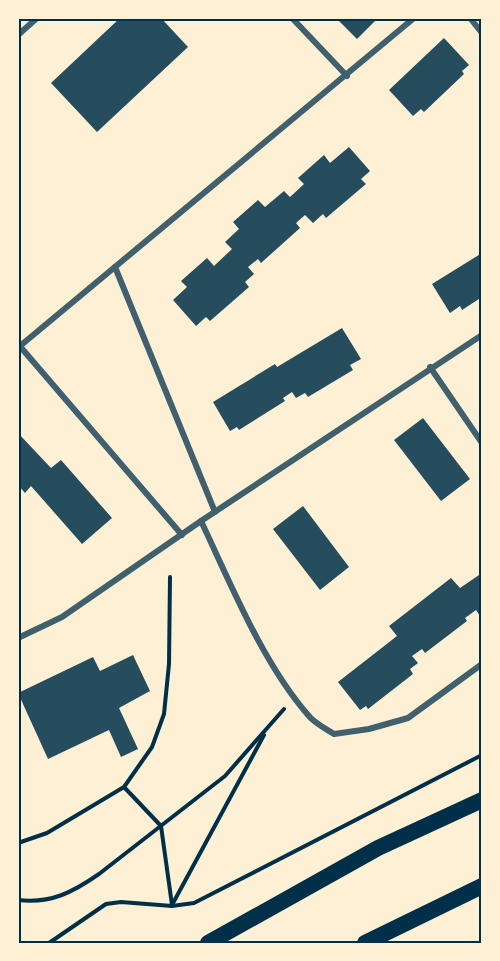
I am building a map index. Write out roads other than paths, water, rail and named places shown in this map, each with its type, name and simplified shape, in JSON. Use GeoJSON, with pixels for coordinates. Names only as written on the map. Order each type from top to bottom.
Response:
{"type":"FeatureCollection","features":[{"type":"Feature","properties":{"kind":"highway"},"geometry":{"type":"LineString","coordinates":[[208,943],[378,848],[482,800]]}},
{"type":"Feature","properties":{"kind":"highway"},"geometry":{"type":"LineString","coordinates":[[365,943],[482,886]]}},
{"type":"Feature","properties":{"kind":"street"},"geometry":{"type":"LineString","coordinates":[[18,35],[37,18]]}},
{"type":"Feature","properties":{"kind":"street"},"geometry":{"type":"LineString","coordinates":[[292,18],[347,76]]}},
{"type":"Feature","properties":{"kind":"street"},"geometry":{"type":"LineString","coordinates":[[182,535],[19,345],[347,76],[414,18]]}},
{"type":"Feature","properties":{"kind":"street"},"geometry":{"type":"LineString","coordinates":[[470,18],[482,33]]}},
{"type":"Feature","properties":{"kind":"street"},"geometry":{"type":"LineString","coordinates":[[115,267],[215,512]]}},
{"type":"Feature","properties":{"kind":"street"},"geometry":{"type":"LineString","coordinates":[[18,639],[62,617],[201,521],[482,335]]}},
{"type":"Feature","properties":{"kind":"street"},"geometry":{"type":"LineString","coordinates":[[430,368],[482,442]]}},
{"type":"Feature","properties":{"kind":"street"},"geometry":{"type":"LineString","coordinates":[[201,521],[255,634],[285,684],[309,717],[334,734],[369,729],[408,718],[482,664]]}}]}
